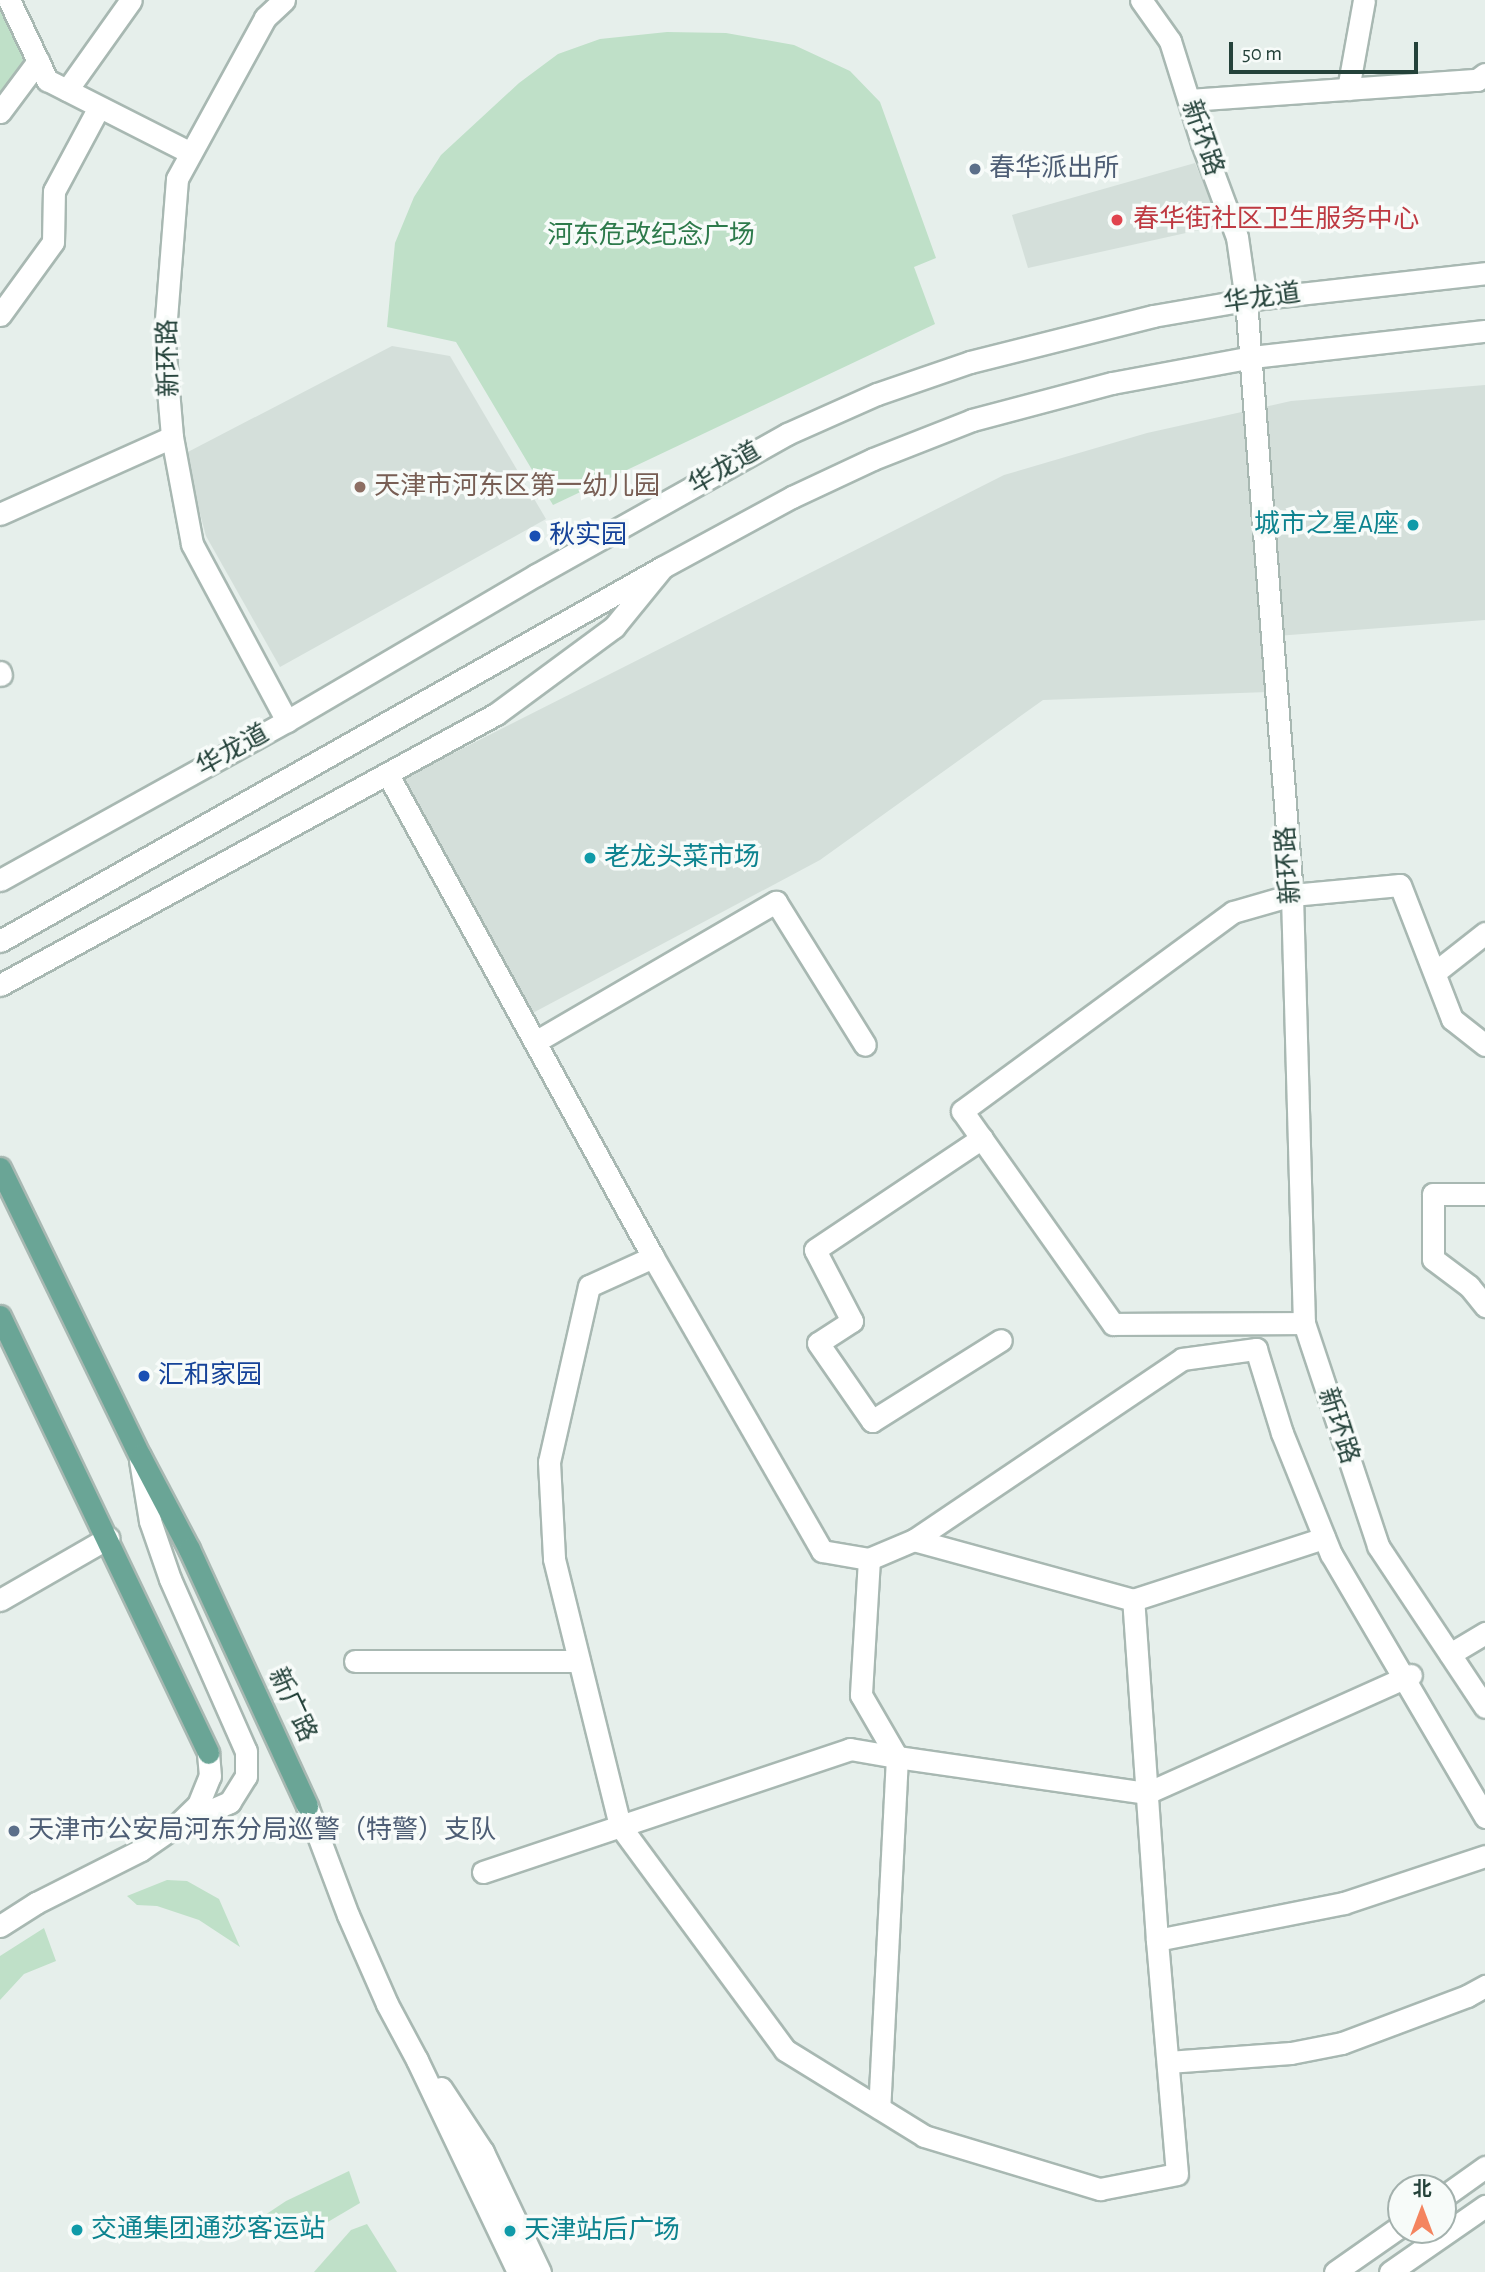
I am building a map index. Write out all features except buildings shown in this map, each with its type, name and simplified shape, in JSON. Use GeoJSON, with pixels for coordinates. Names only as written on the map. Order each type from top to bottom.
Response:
{"type":"FeatureCollection","features":[{"type":"Feature","properties":{"kind":"main road","name":"新广路"},"geometry":{"type":"LineString","coordinates":[[0,1167],[139,1456],[189,1549],[307,1806]]}},
{"type":"Feature","properties":{"kind":"main road"},"geometry":{"type":"LineString","coordinates":[[0,1317],[108,1538],[208,1753]]}},
{"type":"Feature","properties":{"kind":"street"},"geometry":{"type":"LineString","coordinates":[[9,0],[47,80],[191,153]]}},
{"type":"Feature","properties":{"kind":"street"},"geometry":{"type":"LineString","coordinates":[[67,90],[131,0]]}},
{"type":"Feature","properties":{"kind":"street","name":"新环路"},"geometry":{"type":"LineString","coordinates":[[284,0],[265,18],[177,178],[164,343],[172,437],[192,544],[287,721]]}},
{"type":"Feature","properties":{"kind":"street","name":"新环路"},"geometry":{"type":"LineString","coordinates":[[1141,0],[1170,41],[1237,237],[1246,300],[1292,895],[1304,1323],[1378,1546],[1485,1707]]}},
{"type":"Feature","properties":{"kind":"street"},"geometry":{"type":"LineString","coordinates":[[1348,89],[1364,0]]}},
{"type":"Feature","properties":{"kind":"street"},"geometry":{"type":"LineString","coordinates":[[0,112],[38,61]]}},
{"type":"Feature","properties":{"kind":"street"},"geometry":{"type":"LineString","coordinates":[[1189,100],[1477,80],[1485,74]]}},
{"type":"Feature","properties":{"kind":"street"},"geometry":{"type":"LineString","coordinates":[[0,315],[53,242],[54,191],[100,107]]}},
{"type":"Feature","properties":{"kind":"street","name":"华龙道"},"geometry":{"type":"LineString","coordinates":[[0,880],[287,721],[536,575],[787,434],[864,400],[970,362],[1085,330],[1246,300],[1485,273]]}},
{"type":"Feature","properties":{"kind":"street"},"geometry":{"type":"LineString","coordinates":[[0,941],[663,568],[792,497],[873,459],[972,420],[1112,383],[1252,357],[1485,331]]}},
{"type":"Feature","properties":{"kind":"street"},"geometry":{"type":"LineString","coordinates":[[0,514],[172,437]]}},
{"type":"Feature","properties":{"kind":"street"},"geometry":{"type":"LineString","coordinates":[[0,985],[496,714],[614,627],[663,568]]}},
{"type":"Feature","properties":{"kind":"street"},"geometry":{"type":"LineString","coordinates":[[388,775],[653,1257],[822,1551],[869,1559],[914,1540],[1182,1359],[1256,1349],[1282,1433],[1331,1553],[1407,1676],[1485,1817]]}},
{"type":"Feature","properties":{"kind":"street"},"geometry":{"type":"LineString","coordinates":[[1304,1323],[1113,1324],[961,1111],[1233,912],[1292,895],[1399,885],[1452,1019],[1485,1045]]}},
{"type":"Feature","properties":{"kind":"street"},"geometry":{"type":"LineString","coordinates":[[535,1042],[776,902],[865,1045]]}},
{"type":"Feature","properties":{"kind":"street"},"geometry":{"type":"LineString","coordinates":[[1438,970],[1485,933]]}},
{"type":"Feature","properties":{"kind":"street"},"geometry":{"type":"LineString","coordinates":[[982,1138],[815,1250],[852,1321],[818,1343],[872,1421],[1001,1340]]}},
{"type":"Feature","properties":{"kind":"street"},"geometry":{"type":"LineString","coordinates":[[1485,1194],[1433,1194],[1433,1259],[1469,1286],[1485,1306]]}},
{"type":"Feature","properties":{"kind":"street"},"geometry":{"type":"LineString","coordinates":[[653,1257],[589,1286],[549,1462],[554,1559],[620,1826],[785,2050],[924,2136],[1100,2189],[1177,2174],[1133,1600]]}},
{"type":"Feature","properties":{"kind":"street"},"geometry":{"type":"LineString","coordinates":[[139,1456],[150,1521],[166,1567],[246,1751],[246,1776],[230,1802],[177,1825]]}},
{"type":"Feature","properties":{"kind":"street"},"geometry":{"type":"LineString","coordinates":[[0,1600],[108,1538]]}},
{"type":"Feature","properties":{"kind":"street"},"geometry":{"type":"LineString","coordinates":[[914,1540],[1133,1600],[1324,1538]]}},
{"type":"Feature","properties":{"kind":"street"},"geometry":{"type":"LineString","coordinates":[[869,1559],[861,1695],[897,1757],[879,2108]]}},
{"type":"Feature","properties":{"kind":"street"},"geometry":{"type":"LineString","coordinates":[[1450,1654],[1485,1633]]}},
{"type":"Feature","properties":{"kind":"street"},"geometry":{"type":"LineString","coordinates":[[355,1661],[579,1661]]}},
{"type":"Feature","properties":{"kind":"street"},"geometry":{"type":"LineString","coordinates":[[483,1872],[850,1749],[1146,1793],[1407,1676]]}},
{"type":"Feature","properties":{"kind":"street"},"geometry":{"type":"LineString","coordinates":[[0,1926],[36,1903],[141,1850],[177,1825],[198,1805],[210,1776],[208,1753]]}},
{"type":"Feature","properties":{"kind":"street","name":"新广路"},"geometry":{"type":"LineString","coordinates":[[307,1806],[353,1927],[387,2004],[417,2060],[518,2272]]}},
{"type":"Feature","properties":{"kind":"street"},"geometry":{"type":"LineString","coordinates":[[1157,1940],[1344,1903],[1485,1856]]}},
{"type":"Feature","properties":{"kind":"street"},"geometry":{"type":"LineString","coordinates":[[1168,2063],[1292,2053],[1342,2043],[1467,1996],[1485,1986]]}},
{"type":"Feature","properties":{"kind":"street"},"geometry":{"type":"LineString","coordinates":[[417,2060],[453,2103],[483,2152],[540,2272]]}},
{"type":"Feature","properties":{"kind":"street"},"geometry":{"type":"LineString","coordinates":[[1457,2187],[1485,2167]]}},
{"type":"Feature","properties":{"kind":"street"},"geometry":{"type":"LineString","coordinates":[[1390,2272],[1485,2206]]}},
{"type":"Feature","properties":{"kind":"street"},"geometry":{"type":"LineString","coordinates":[[1335,2272],[1387,2236]]}},
{"type":"Feature","properties":{"kind":"shaded area","name":"春华街社区卫生服务中心"},"geometry":{"type":"Polygon","coordinates":[[[1195,163],[1222,225],[1028,268],[1012,215],[1195,163]]]}},
{"type":"Feature","properties":{"kind":"shaded area","name":"天津市河东区第一幼儿园"},"geometry":{"type":"Polygon","coordinates":[[[392,346],[450,356],[546,519],[280,667],[206,536],[184,454],[392,346]]]}},
{"type":"Feature","properties":{"kind":"shaded area"},"geometry":{"type":"Polygon","coordinates":[[[1485,385],[1485,620],[1265,637],[1268,692],[1043,700],[820,860],[529,1015],[402,779],[1004,475],[1147,433],[1291,401],[1485,385]]]}},
{"type":"Feature","properties":{"kind":"green space"},"geometry":{"type":"Polygon","coordinates":[[[0,0],[33,60],[0,103],[0,0]]]}},
{"type":"Feature","properties":{"kind":"green space","name":"河东危改纪念广场"},"geometry":{"type":"Polygon","coordinates":[[[667,32],[726,33],[794,45],[850,71],[880,102],[936,258],[914,267],[935,324],[553,505],[456,342],[387,327],[395,243],[414,197],[441,155],[519,83],[558,54],[600,39],[667,32]]]}},
{"type":"Feature","properties":{"kind":"green space"},"geometry":{"type":"Polygon","coordinates":[[[167,1880],[187,1881],[219,1899],[240,1947],[199,1920],[157,1906],[137,1905],[127,1896],[167,1880]]]}},
{"type":"Feature","properties":{"kind":"green space"},"geometry":{"type":"Polygon","coordinates":[[[44,1928],[56,1961],[24,1974],[0,2000],[0,1956],[44,1928]]]}},
{"type":"Feature","properties":{"kind":"green space"},"geometry":{"type":"Polygon","coordinates":[[[349,2171],[360,2203],[321,2226],[291,2236],[271,2231],[256,2221],[286,2201],[349,2171]]]}},
{"type":"Feature","properties":{"kind":"green space"},"geometry":{"type":"Polygon","coordinates":[[[367,2224],[397,2272],[314,2272],[351,2230],[367,2224]]]}},
{"type":"Feature","properties":{"kind":"place","name":"春华派出所"},"geometry":{"type":"Point","coordinates":[975,169]}},
{"type":"Feature","properties":{"kind":"place","name":"春华街社区卫生服务中心"},"geometry":{"type":"Point","coordinates":[1117,220]}},
{"type":"Feature","properties":{"kind":"place","name":"天津市河东区第一幼儿园"},"geometry":{"type":"Point","coordinates":[360,487]}},
{"type":"Feature","properties":{"kind":"place","name":"城市之星A座"},"geometry":{"type":"Point","coordinates":[1413,525]}},
{"type":"Feature","properties":{"kind":"place","name":"秋实园"},"geometry":{"type":"Point","coordinates":[535,536]}},
{"type":"Feature","properties":{"kind":"place","name":"老龙头菜市场"},"geometry":{"type":"Point","coordinates":[590,858]}},
{"type":"Feature","properties":{"kind":"place","name":"汇和家园"},"geometry":{"type":"Point","coordinates":[144,1376]}},
{"type":"Feature","properties":{"kind":"place","name":"天津市公安局河东分局巡警（特警）支队"},"geometry":{"type":"Point","coordinates":[14,1831]}},
{"type":"Feature","properties":{"kind":"place","name":"交通集团通莎客运站"},"geometry":{"type":"Point","coordinates":[77,2230]}},
{"type":"Feature","properties":{"kind":"place","name":"天津站后广场"},"geometry":{"type":"Point","coordinates":[510,2231]}}]}
